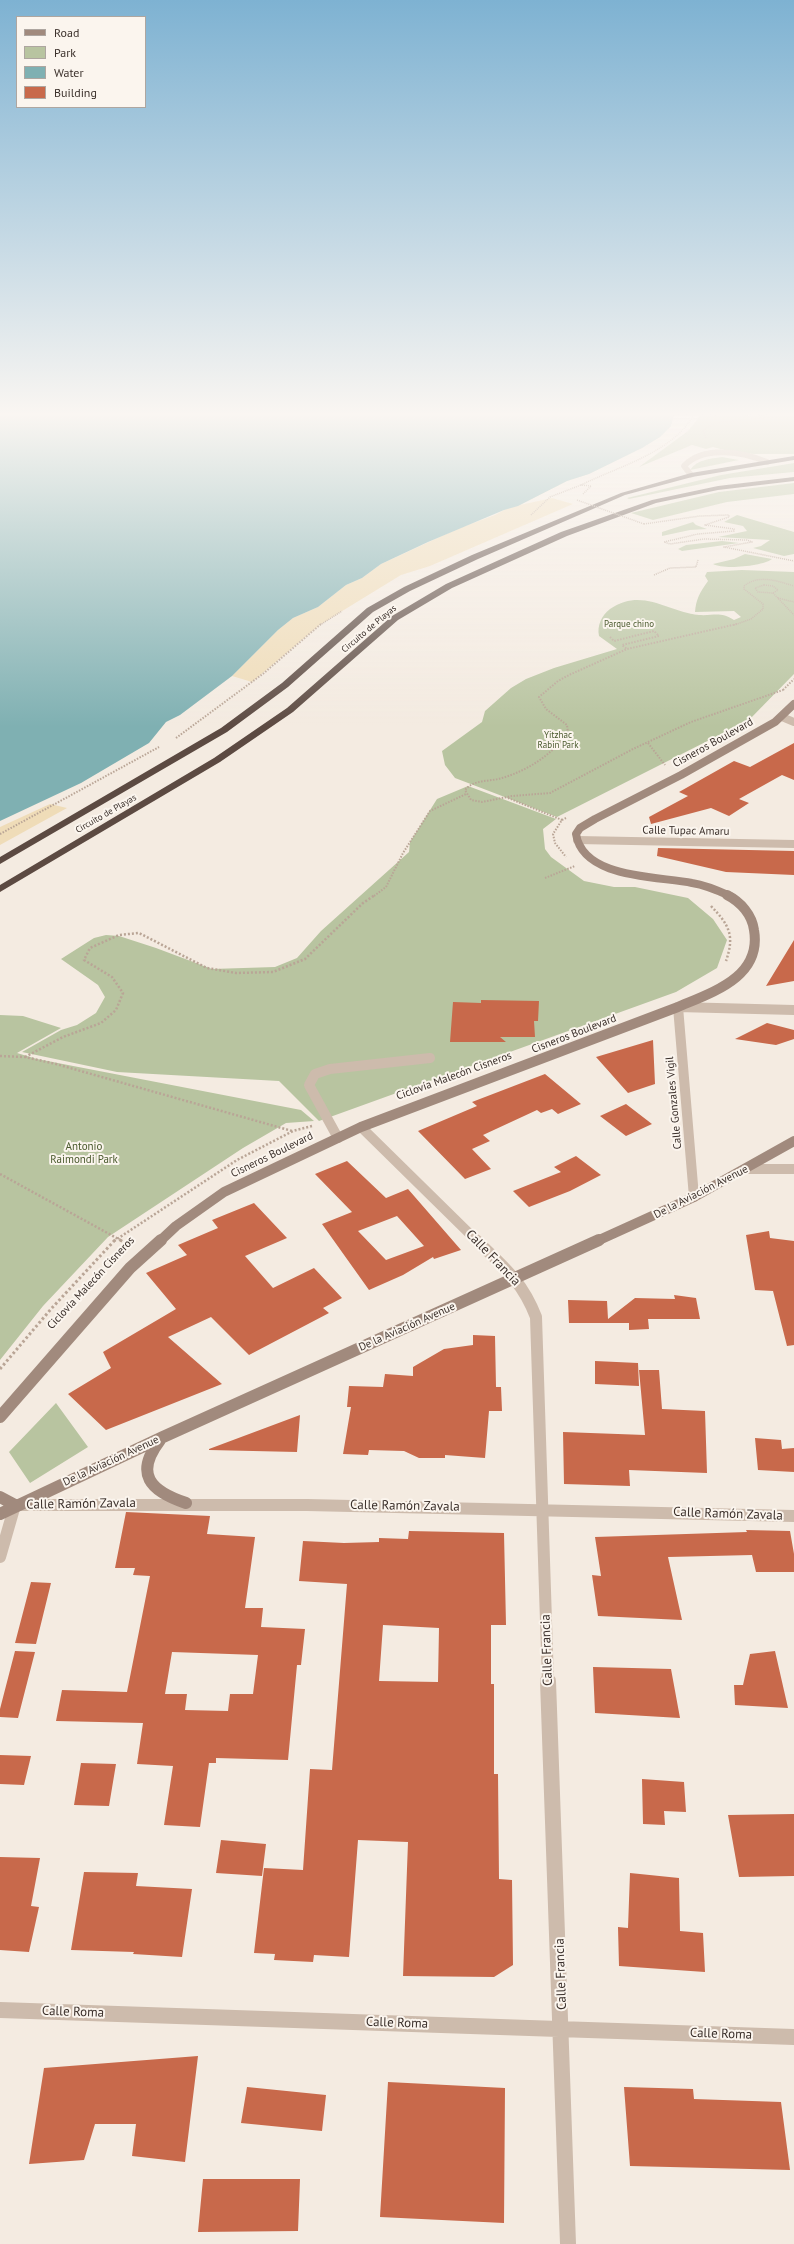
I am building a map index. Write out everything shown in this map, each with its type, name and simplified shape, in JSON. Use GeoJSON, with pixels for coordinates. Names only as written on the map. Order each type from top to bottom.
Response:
{"type":"FeatureCollection","features":[{"type":"Feature","properties":{"kind":"highway","name":"Circuito de Playas"},"geometry":{"type":"LineString","coordinates":[[0,861],[224,730],[285,685],[370,610],[407,589],[475,557],[567,518]]}},
{"type":"Feature","properties":{"kind":"highway","name":"Circuito de Playas"},"geometry":{"type":"LineString","coordinates":[[0,889],[217,760],[316,689],[395,618],[410,608],[450,586],[564,534],[608,518]]}},
{"type":"Feature","properties":{"kind":"street","name":"Cisneros Boulevard"},"geometry":{"type":"LineString","coordinates":[[0,1417],[26,1385],[130,1268],[176,1226],[224,1192],[361,1127],[678,1008],[721,988],[739,977],[750,962],[756,948],[756,930],[751,916],[743,905],[732,896],[715,888],[610,870],[593,859],[581,847],[577,840],[576,834],[580,828],[681,775],[782,718],[794,704]]}},
{"type":"Feature","properties":{"kind":"street"},"geometry":{"type":"LineString","coordinates":[[782,718],[794,722]]}},
{"type":"Feature","properties":{"kind":"street","name":"Calle Tupac Amaru"},"geometry":{"type":"LineString","coordinates":[[577,840],[794,844]]}},
{"type":"Feature","properties":{"kind":"street"},"geometry":{"type":"LineString","coordinates":[[678,1008],[794,1010]]}},
{"type":"Feature","properties":{"kind":"street","name":"Calle Gonzales Vigil"},"geometry":{"type":"LineString","coordinates":[[678,1008],[694,1197]]}},
{"type":"Feature","properties":{"kind":"street"},"geometry":{"type":"LineString","coordinates":[[338,1138],[327,1122],[309,1085],[315,1074],[330,1069],[430,1058]]}},
{"type":"Feature","properties":{"kind":"street","name":"Calle Francia"},"geometry":{"type":"LineString","coordinates":[[361,1127],[515,1278],[528,1296],[536,1317],[540,1508],[563,2029],[568,2244]]}},
{"type":"Feature","properties":{"kind":"street","name":"De la Aviación Avenue"},"geometry":{"type":"LineString","coordinates":[[0,1514],[163,1437],[694,1197],[747,1169],[794,1141]]}},
{"type":"Feature","properties":{"kind":"street"},"geometry":{"type":"LineString","coordinates":[[747,1169],[794,1169]]}},
{"type":"Feature","properties":{"kind":"street"},"geometry":{"type":"LineString","coordinates":[[163,1437],[148,1457],[146,1470],[148,1479],[158,1492],[186,1503]]}},
{"type":"Feature","properties":{"kind":"street"},"geometry":{"type":"LineString","coordinates":[[0,1497],[15,1506],[0,1557]]}},
{"type":"Feature","properties":{"kind":"street","name":"Calle Ramón Zavala"},"geometry":{"type":"LineString","coordinates":[[15,1506],[186,1503],[540,1508],[794,1516]]}},
{"type":"Feature","properties":{"kind":"street","name":"Calle Roma"},"geometry":{"type":"LineString","coordinates":[[0,2010],[794,2037]]}},
{"type":"Feature","properties":{"kind":"path"},"geometry":{"type":"LineString","coordinates":[[626,518],[644,524],[703,518]]}},
{"type":"Feature","properties":{"kind":"path"},"geometry":{"type":"LineString","coordinates":[[727,518],[705,525],[734,529],[734,531],[698,534],[664,542],[670,544],[704,539],[747,540],[752,542],[724,547],[794,561]]}},
{"type":"Feature","properties":{"kind":"path"},"geometry":{"type":"LineString","coordinates":[[654,576],[670,568],[696,567],[698,560]]}},
{"type":"Feature","properties":{"kind":"path"},"geometry":{"type":"LineString","coordinates":[[466,794],[465,790],[470,784],[519,773],[543,758],[565,737],[568,728],[564,721],[546,710],[540,697],[552,686],[569,675],[627,649],[713,631],[752,619],[763,609],[763,604],[744,589],[744,586],[751,582],[773,580],[794,586]]}},
{"type":"Feature","properties":{"kind":"path"},"geometry":{"type":"LineString","coordinates":[[773,593],[778,590],[773,586],[762,585],[755,588],[758,592],[773,593],[794,615]]}},
{"type":"Feature","properties":{"kind":"path"},"geometry":{"type":"LineString","coordinates":[[778,597],[794,602]]}},
{"type":"Feature","properties":{"kind":"path"},"geometry":{"type":"LineString","coordinates":[[610,637],[614,641],[654,631],[659,636],[622,645],[627,649]]}},
{"type":"Feature","properties":{"kind":"path"},"geometry":{"type":"LineString","coordinates":[[778,695],[794,679]]}},
{"type":"Feature","properties":{"kind":"path"},"geometry":{"type":"LineString","coordinates":[[466,794],[480,801],[494,801],[506,797],[538,797],[550,793],[691,722],[783,690]]}},
{"type":"Feature","properties":{"kind":"path"},"geometry":{"type":"LineString","coordinates":[[648,743],[666,766],[660,770]]}},
{"type":"Feature","properties":{"kind":"path"},"geometry":{"type":"LineString","coordinates":[[25,1057],[63,1037],[101,1023],[116,1010],[123,993],[112,977],[84,960],[90,948],[119,935],[139,933],[207,968],[236,973],[273,972],[305,959],[364,903],[386,887],[403,853],[430,811],[466,794]]}},
{"type":"Feature","properties":{"kind":"path"},"geometry":{"type":"LineString","coordinates":[[506,797],[562,820]]}},
{"type":"Feature","properties":{"kind":"path"},"geometry":{"type":"LineString","coordinates":[[568,817],[562,820],[553,834],[554,842],[564,855],[581,869]]}},
{"type":"Feature","properties":{"kind":"path"},"geometry":{"type":"LineString","coordinates":[[545,878],[575,865]]}},
{"type":"Feature","properties":{"kind":"path"},"geometry":{"type":"LineString","coordinates":[[706,903],[721,917],[728,927],[732,947],[724,965]]}},
{"type":"Feature","properties":{"kind":"path"},"geometry":{"type":"LineString","coordinates":[[0,1056],[25,1057],[122,1082],[293,1131],[327,1122]]}},
{"type":"Feature","properties":{"kind":"path"},"geometry":{"type":"LineString","coordinates":[[0,1174],[61,1206],[146,1254]]}},
{"type":"Feature","properties":{"kind":"green space"},"geometry":{"type":"Polygon","coordinates":[[[646,518],[662,518],[653,520],[646,518]]]}},
{"type":"Feature","properties":{"kind":"green space"},"geometry":{"type":"Polygon","coordinates":[[[732,518],[746,518],[794,532],[794,554],[784,556],[753,548],[761,546],[770,540],[718,537],[747,531],[743,526],[724,522],[732,518]]]}},
{"type":"Feature","properties":{"kind":"green space"},"geometry":{"type":"Polygon","coordinates":[[[693,522],[696,525],[707,529],[690,530],[662,536],[662,532],[693,522]]]}},
{"type":"Feature","properties":{"kind":"green space"},"geometry":{"type":"Polygon","coordinates":[[[722,541],[739,543],[682,551],[678,549],[686,545],[722,541]]]}},
{"type":"Feature","properties":{"kind":"green space"},"geometry":{"type":"Polygon","coordinates":[[[745,554],[772,559],[761,564],[734,567],[718,566],[713,564],[734,559],[745,554]]]}},
{"type":"Feature","properties":{"kind":"green space","name":"Yitzhac Rabin Park"},"geometry":{"type":"Polygon","coordinates":[[[742,570],[794,572],[794,674],[749,720],[557,817],[455,778],[445,765],[442,751],[482,722],[485,711],[511,688],[526,679],[554,668],[617,649],[599,636],[600,621],[610,609],[622,603],[633,600],[644,600],[687,613],[699,615],[721,615],[734,620],[741,617],[734,611],[695,612],[696,603],[708,581],[705,576],[707,572],[742,570]]]}},
{"type":"Feature","properties":{"kind":"green space"},"geometry":{"type":"Polygon","coordinates":[[[468,786],[556,819],[543,829],[545,849],[551,857],[584,881],[614,887],[635,887],[688,898],[713,919],[727,940],[717,968],[676,992],[319,1121],[279,1081],[117,1072],[22,1052],[61,1030],[77,1025],[96,1013],[105,997],[98,985],[61,959],[94,938],[106,935],[119,936],[212,969],[275,967],[297,958],[321,931],[409,852],[410,842],[437,799],[468,786]]]}},
{"type":"Feature","properties":{"kind":"green space","name":"Antonio Raimondi Park"},"geometry":{"type":"Polygon","coordinates":[[[0,1015],[23,1016],[61,1028],[17,1053],[37,1059],[301,1110],[314,1121],[286,1123],[243,1148],[108,1237],[43,1306],[0,1360],[0,1015]]]}},
{"type":"Feature","properties":{"kind":"green space"},"geometry":{"type":"Polygon","coordinates":[[[56,1403],[88,1447],[30,1483],[9,1452],[56,1403]]]}},
{"type":"Feature","properties":{"kind":"sand"},"geometry":{"type":"Polygon","coordinates":[[[488,518],[541,518],[430,566],[401,575],[321,624],[252,682],[232,676],[278,630],[293,618],[318,607],[346,585],[362,578],[381,564],[457,529],[488,518]]]}},
{"type":"Feature","properties":{"kind":"sand"},"geometry":{"type":"Polygon","coordinates":[[[50,804],[67,808],[0,845],[0,827],[50,804]]]}},
{"type":"Feature","properties":{"kind":"water"},"geometry":{"type":"Polygon","coordinates":[[[0,518],[486,518],[381,564],[362,578],[346,585],[318,607],[293,618],[278,630],[232,676],[180,715],[166,722],[149,743],[81,783],[0,821],[0,518]]]}},
{"type":"Feature","properties":{"kind":"building"},"geometry":{"type":"Polygon","coordinates":[[[794,743],[794,780],[782,775],[739,799],[749,803],[729,816],[711,808],[651,824],[649,817],[688,796],[679,792],[734,761],[750,767],[794,743]]]}},
{"type":"Feature","properties":{"kind":"building"},"geometry":{"type":"Polygon","coordinates":[[[658,848],[794,851],[794,875],[726,872],[657,856],[658,848]]]}},
{"type":"Feature","properties":{"kind":"building"},"geometry":{"type":"Polygon","coordinates":[[[794,940],[794,981],[766,986],[794,940]]]}},
{"type":"Feature","properties":{"kind":"building"},"geometry":{"type":"Polygon","coordinates":[[[481,1000],[539,1001],[538,1021],[534,1021],[535,1037],[500,1037],[506,1042],[450,1042],[453,1002],[481,1003],[481,1000]]]}},
{"type":"Feature","properties":{"kind":"building"},"geometry":{"type":"Polygon","coordinates":[[[767,1023],[794,1030],[794,1039],[776,1045],[735,1039],[767,1023]]]}},
{"type":"Feature","properties":{"kind":"building"},"geometry":{"type":"Polygon","coordinates":[[[653,1040],[655,1084],[628,1093],[596,1057],[653,1040]]]}},
{"type":"Feature","properties":{"kind":"building"},"geometry":{"type":"Polygon","coordinates":[[[545,1074],[581,1104],[558,1114],[552,1109],[541,1113],[537,1110],[483,1135],[490,1141],[472,1149],[491,1169],[465,1179],[418,1131],[477,1106],[472,1102],[545,1074]]]}},
{"type":"Feature","properties":{"kind":"building"},"geometry":{"type":"Polygon","coordinates":[[[626,1104],[652,1124],[626,1136],[600,1116],[626,1104]]]}},
{"type":"Feature","properties":{"kind":"building"},"geometry":{"type":"Polygon","coordinates":[[[576,1156],[601,1175],[570,1191],[529,1207],[513,1191],[561,1172],[554,1167],[576,1156]]]}},
{"type":"Feature","properties":{"kind":"building"},"geometry":{"type":"Polygon","coordinates":[[[347,1161],[386,1198],[408,1189],[461,1250],[434,1259],[433,1257],[403,1275],[369,1290],[322,1224],[352,1212],[315,1174],[347,1161]],[[397,1216],[358,1231],[386,1260],[424,1246],[397,1216]]]}},
{"type":"Feature","properties":{"kind":"building"},"geometry":{"type":"Polygon","coordinates":[[[254,1203],[287,1238],[245,1256],[273,1288],[314,1268],[342,1298],[323,1308],[329,1313],[249,1355],[211,1317],[168,1337],[222,1384],[106,1430],[68,1394],[111,1368],[103,1352],[176,1309],[146,1273],[187,1255],[178,1245],[218,1228],[212,1220],[254,1203]]]}},
{"type":"Feature","properties":{"kind":"building"},"geometry":{"type":"Polygon","coordinates":[[[769,1231],[770,1238],[794,1241],[794,1345],[787,1346],[773,1291],[755,1290],[746,1235],[769,1231]]]}},
{"type":"Feature","properties":{"kind":"building"},"geometry":{"type":"Polygon","coordinates":[[[674,1295],[696,1298],[700,1319],[648,1319],[649,1329],[629,1330],[629,1323],[569,1323],[568,1300],[607,1301],[608,1319],[635,1298],[675,1299],[674,1295]]]}},
{"type":"Feature","properties":{"kind":"building"},"geometry":{"type":"Polygon","coordinates":[[[473,1335],[495,1336],[496,1387],[501,1387],[502,1411],[489,1411],[485,1458],[445,1455],[445,1458],[419,1458],[404,1451],[369,1450],[368,1455],[343,1454],[351,1407],[347,1407],[349,1386],[383,1387],[385,1374],[413,1376],[413,1367],[444,1349],[473,1345],[473,1335]]]}},
{"type":"Feature","properties":{"kind":"building"},"geometry":{"type":"Polygon","coordinates":[[[595,1361],[638,1363],[639,1386],[595,1384],[595,1361]]]}},
{"type":"Feature","properties":{"kind":"building"},"geometry":{"type":"Polygon","coordinates":[[[639,1370],[659,1370],[662,1409],[705,1411],[707,1473],[629,1470],[630,1486],[564,1484],[563,1432],[645,1435],[639,1370]]]}},
{"type":"Feature","properties":{"kind":"building"},"geometry":{"type":"Polygon","coordinates":[[[300,1415],[297,1452],[209,1450],[209,1449],[300,1415]]]}},
{"type":"Feature","properties":{"kind":"building"},"geometry":{"type":"Polygon","coordinates":[[[755,1438],[781,1440],[782,1449],[794,1448],[794,1472],[758,1470],[755,1438]]]}},
{"type":"Feature","properties":{"kind":"building"},"geometry":{"type":"Polygon","coordinates":[[[126,1512],[210,1516],[207,1534],[255,1537],[245,1608],[263,1608],[261,1627],[305,1629],[301,1665],[297,1665],[288,1760],[216,1758],[216,1763],[209,1763],[200,1827],[164,1825],[173,1766],[137,1764],[143,1723],[56,1721],[62,1690],[127,1692],[150,1576],[133,1575],[135,1568],[115,1568],[126,1512]],[[172,1652],[165,1694],[187,1694],[185,1710],[228,1711],[230,1694],[253,1694],[258,1655],[172,1652]]]}},
{"type":"Feature","properties":{"kind":"building"},"geometry":{"type":"Polygon","coordinates":[[[746,1530],[790,1531],[794,1554],[794,1572],[756,1572],[752,1555],[668,1557],[682,1620],[598,1616],[592,1575],[601,1576],[595,1537],[747,1532],[746,1530]]]}},
{"type":"Feature","properties":{"kind":"building"},"geometry":{"type":"Polygon","coordinates":[[[409,1531],[504,1533],[506,1625],[491,1625],[491,1684],[494,1684],[494,1774],[498,1774],[499,1879],[512,1880],[513,1965],[494,1977],[403,1976],[408,1842],[358,1840],[349,1957],[314,1955],[313,1962],[274,1960],[275,1954],[254,1953],[264,1868],[303,1870],[310,1769],[332,1770],[347,1584],[299,1581],[303,1541],[344,1543],[379,1542],[379,1538],[408,1539],[409,1531]],[[383,1625],[379,1681],[438,1682],[439,1628],[383,1625]]]}},
{"type":"Feature","properties":{"kind":"building"},"geometry":{"type":"Polygon","coordinates":[[[31,1582],[51,1583],[36,1644],[15,1643],[31,1582]]]}},
{"type":"Feature","properties":{"kind":"building"},"geometry":{"type":"Polygon","coordinates":[[[15,1651],[35,1652],[18,1718],[0,1717],[0,1709],[15,1651]]]}},
{"type":"Feature","properties":{"kind":"building"},"geometry":{"type":"Polygon","coordinates":[[[775,1651],[788,1708],[735,1705],[734,1685],[743,1685],[750,1654],[775,1651]]]}},
{"type":"Feature","properties":{"kind":"building"},"geometry":{"type":"Polygon","coordinates":[[[593,1667],[671,1669],[680,1718],[595,1713],[593,1667]]]}},
{"type":"Feature","properties":{"kind":"building"},"geometry":{"type":"Polygon","coordinates":[[[0,1755],[31,1756],[24,1785],[0,1784],[0,1755]]]}},
{"type":"Feature","properties":{"kind":"building"},"geometry":{"type":"Polygon","coordinates":[[[81,1763],[116,1764],[109,1806],[74,1805],[81,1763]]]}},
{"type":"Feature","properties":{"kind":"building"},"geometry":{"type":"Polygon","coordinates":[[[642,1779],[684,1782],[686,1812],[664,1811],[665,1825],[643,1824],[642,1779]]]}},
{"type":"Feature","properties":{"kind":"building"},"geometry":{"type":"Polygon","coordinates":[[[794,1814],[794,1876],[739,1877],[728,1815],[794,1814]]]}},
{"type":"Feature","properties":{"kind":"building"},"geometry":{"type":"Polygon","coordinates":[[[221,1840],[266,1844],[262,1876],[216,1873],[221,1840]]]}},
{"type":"Feature","properties":{"kind":"building"},"geometry":{"type":"Polygon","coordinates":[[[0,1857],[40,1858],[31,1906],[39,1907],[29,1952],[0,1950],[0,1857]]]}},
{"type":"Feature","properties":{"kind":"building"},"geometry":{"type":"Polygon","coordinates":[[[84,1872],[138,1873],[136,1886],[192,1889],[182,1957],[133,1954],[134,1952],[71,1950],[84,1872]]]}},
{"type":"Feature","properties":{"kind":"building"},"geometry":{"type":"Polygon","coordinates":[[[630,1873],[679,1878],[680,1931],[703,1933],[705,1972],[619,1966],[618,1927],[628,1928],[630,1873]]]}},
{"type":"Feature","properties":{"kind":"building"},"geometry":{"type":"Polygon","coordinates":[[[198,2056],[185,2162],[132,2156],[136,2124],[95,2124],[84,2160],[29,2164],[44,2068],[198,2056]]]}},
{"type":"Feature","properties":{"kind":"building"},"geometry":{"type":"Polygon","coordinates":[[[388,2082],[505,2088],[504,2223],[380,2217],[388,2082]]]}},
{"type":"Feature","properties":{"kind":"building"},"geometry":{"type":"Polygon","coordinates":[[[247,2087],[326,2095],[322,2131],[241,2123],[247,2087]]]}},
{"type":"Feature","properties":{"kind":"building"},"geometry":{"type":"Polygon","coordinates":[[[624,2087],[693,2089],[694,2099],[781,2102],[790,2170],[630,2166],[624,2087]]]}},
{"type":"Feature","properties":{"kind":"building"},"geometry":{"type":"Polygon","coordinates":[[[203,2179],[300,2179],[298,2231],[198,2232],[203,2179]]]}},
{"type":"Feature","properties":{"kind":"park label","name":"Parque chino"},"geometry":{"type":"Point","coordinates":[629,624]}}]}
